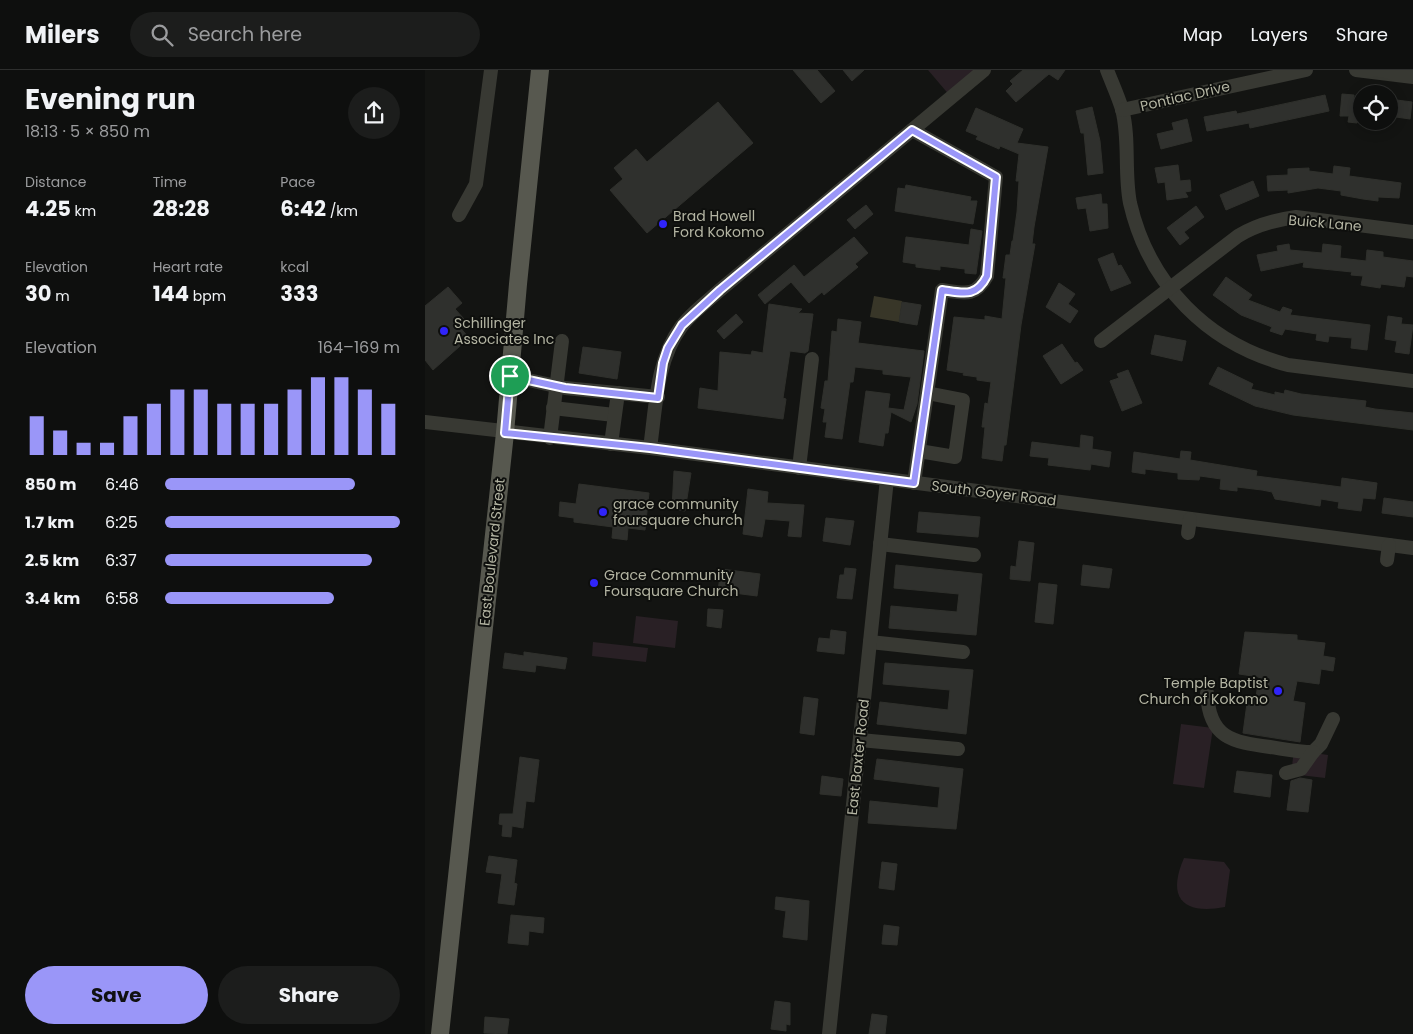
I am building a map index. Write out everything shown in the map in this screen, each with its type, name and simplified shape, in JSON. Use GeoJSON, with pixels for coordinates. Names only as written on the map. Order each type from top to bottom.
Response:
{"type":"FeatureCollection","features":[{"type":"Feature","properties":{"kind":"main road","name":"East Boulevard Street"},"geometry":{"type":"LineString","coordinates":[[440,1034],[505,433],[541,70]]}},
{"type":"Feature","properties":{"kind":"street"},"geometry":{"type":"LineString","coordinates":[[459,215],[476,184],[491,70]]}},
{"type":"Feature","properties":{"kind":"street"},"geometry":{"type":"LineString","coordinates":[[650,448],[665,356],[682,325],[720,290],[984,70]]}},
{"type":"Feature","properties":{"kind":"street"},"geometry":{"type":"LineString","coordinates":[[1107,70],[1122,110],[1130,203],[1143,242],[1161,278],[1199,321],[1234,344],[1269,360],[1288,365],[1413,382]]}},
{"type":"Feature","properties":{"kind":"street","name":"Pontiac Drive"},"geometry":{"type":"LineString","coordinates":[[1122,110],[1306,70]]}},
{"type":"Feature","properties":{"kind":"street"},"geometry":{"type":"LineString","coordinates":[[1356,70],[1413,77]]}},
{"type":"Feature","properties":{"kind":"street"},"geometry":{"type":"LineString","coordinates":[[912,130],[996,177],[987,276],[981,288],[969,293],[942,290],[914,483]]}},
{"type":"Feature","properties":{"kind":"street","name":"Buick Lane"},"geometry":{"type":"LineString","coordinates":[[1101,341],[1238,236],[1254,227],[1296,217],[1413,232]]}},
{"type":"Feature","properties":{"kind":"street"},"geometry":{"type":"LineString","coordinates":[[549,438],[562,341]]}},
{"type":"Feature","properties":{"kind":"street"},"geometry":{"type":"LineString","coordinates":[[799,468],[812,359]]}},
{"type":"Feature","properties":{"kind":"street"},"geometry":{"type":"LineString","coordinates":[[510,376],[556,386],[658,398]]}},
{"type":"Feature","properties":{"kind":"street"},"geometry":{"type":"LineString","coordinates":[[611,444],[617,393]]}},
{"type":"Feature","properties":{"kind":"street"},"geometry":{"type":"LineString","coordinates":[[919,451],[955,457],[963,400],[927,393]]}},
{"type":"Feature","properties":{"kind":"street"},"geometry":{"type":"LineString","coordinates":[[553,408],[615,415]]}},
{"type":"Feature","properties":{"kind":"street","name":"South Goyer Road"},"geometry":{"type":"LineString","coordinates":[[425,422],[505,433],[650,448],[887,479],[1189,526],[1413,548]]}},
{"type":"Feature","properties":{"kind":"street","name":"East Baxter Road"},"geometry":{"type":"LineString","coordinates":[[829,1034],[887,479]]}},
{"type":"Feature","properties":{"kind":"street"},"geometry":{"type":"LineString","coordinates":[[881,544],[974,555]]}},
{"type":"Feature","properties":{"kind":"street"},"geometry":{"type":"LineString","coordinates":[[1387,560],[1389,545]]}},
{"type":"Feature","properties":{"kind":"street"},"geometry":{"type":"LineString","coordinates":[[870,642],[963,652]]}},
{"type":"Feature","properties":{"kind":"street"},"geometry":{"type":"LineString","coordinates":[[1207,693],[1212,719],[1221,733],[1230,740],[1313,752]]}},
{"type":"Feature","properties":{"kind":"street"},"geometry":{"type":"LineString","coordinates":[[1286,773],[1301,769],[1321,744],[1333,719]]}},
{"type":"Feature","properties":{"kind":"street"},"geometry":{"type":"LineString","coordinates":[[860,740],[958,749]]}},
{"type":"Feature","properties":{"kind":"shaded area"},"geometry":{"type":"Polygon","coordinates":[[[928,70],[984,70],[951,97],[928,70]]]}},
{"type":"Feature","properties":{"kind":"shaded area"},"geometry":{"type":"Polygon","coordinates":[[[874,296],[902,301],[899,322],[870,317],[874,296]]]}},
{"type":"Feature","properties":{"kind":"shaded area"},"geometry":{"type":"Polygon","coordinates":[[[636,616],[678,621],[675,648],[633,643],[636,616]]]}},
{"type":"Feature","properties":{"kind":"shaded area"},"geometry":{"type":"Polygon","coordinates":[[[593,642],[648,648],[646,662],[592,656],[593,642]]]}},
{"type":"Feature","properties":{"kind":"shaded area"},"geometry":{"type":"Polygon","coordinates":[[[1181,724],[1213,728],[1204,788],[1173,784],[1181,724]]]}},
{"type":"Feature","properties":{"kind":"shaded area"},"geometry":{"type":"Polygon","coordinates":[[[1294,750],[1328,755],[1325,778],[1291,774],[1294,750]]]}},
{"type":"Feature","properties":{"kind":"shaded area"},"geometry":{"type":"Polygon","coordinates":[[[1184,858],[1224,862],[1230,870],[1225,907],[1199,908],[1189,906],[1182,901],[1178,894],[1177,884],[1184,858]]]}},
{"type":"Feature","properties":{"kind":"building"},"geometry":{"type":"Polygon","coordinates":[[[793,70],[817,70],[835,91],[821,103],[793,70]]]}},
{"type":"Feature","properties":{"kind":"building"},"geometry":{"type":"Polygon","coordinates":[[[843,70],[864,70],[852,81],[843,70]]]}},
{"type":"Feature","properties":{"kind":"building"},"geometry":{"type":"Polygon","coordinates":[[[1023,70],[1065,70],[1058,80],[1049,74],[1016,102],[1006,91],[1013,84],[1010,81],[1023,70]]]}},
{"type":"Feature","properties":{"kind":"building"},"geometry":{"type":"Polygon","coordinates":[[[1342,94],[1353,95],[1353,123],[1348,122],[1349,116],[1340,116],[1342,94]]]}},
{"type":"Feature","properties":{"kind":"building"},"geometry":{"type":"Polygon","coordinates":[[[1325,95],[1329,111],[1250,128],[1249,123],[1207,131],[1204,117],[1236,111],[1237,114],[1325,95]]]}},
{"type":"Feature","properties":{"kind":"building"},"geometry":{"type":"Polygon","coordinates":[[[1398,100],[1412,102],[1410,119],[1398,117],[1398,100]]]}},
{"type":"Feature","properties":{"kind":"building"},"geometry":{"type":"Polygon","coordinates":[[[718,102],[753,143],[647,233],[610,190],[623,179],[614,168],[636,149],[647,162],[718,102]]]}},
{"type":"Feature","properties":{"kind":"building"},"geometry":{"type":"Polygon","coordinates":[[[1092,107],[1100,141],[1103,173],[1088,175],[1084,133],[1081,133],[1076,111],[1092,107]]]}},
{"type":"Feature","properties":{"kind":"building"},"geometry":{"type":"Polygon","coordinates":[[[976,108],[1023,129],[1017,143],[1048,147],[1034,227],[1032,244],[1035,244],[1021,325],[1006,445],[1004,445],[1002,461],[982,458],[985,427],[982,427],[985,403],[988,404],[991,382],[977,380],[977,377],[947,370],[954,317],[985,320],[985,316],[1002,319],[1006,278],[1003,278],[1006,255],[1010,255],[1017,212],[1019,181],[1016,181],[1019,154],[1000,146],[999,149],[976,139],[978,136],[966,131],[976,108]]]}},
{"type":"Feature","properties":{"kind":"building"},"geometry":{"type":"Polygon","coordinates":[[[1187,119],[1192,141],[1161,149],[1157,134],[1174,130],[1172,123],[1187,119]]]}},
{"type":"Feature","properties":{"kind":"building"},"geometry":{"type":"Polygon","coordinates":[[[1178,165],[1180,181],[1190,180],[1191,191],[1185,192],[1188,197],[1167,200],[1165,182],[1158,183],[1155,168],[1178,165]]]}},
{"type":"Feature","properties":{"kind":"building"},"geometry":{"type":"Polygon","coordinates":[[[1334,166],[1350,168],[1349,176],[1401,183],[1399,198],[1378,197],[1378,201],[1341,195],[1341,191],[1318,188],[1288,193],[1288,190],[1268,191],[1267,176],[1288,175],[1288,169],[1309,168],[1309,171],[1333,174],[1334,166]]]}},
{"type":"Feature","properties":{"kind":"building"},"geometry":{"type":"Polygon","coordinates":[[[1253,181],[1259,196],[1226,210],[1220,195],[1253,181]]]}},
{"type":"Feature","properties":{"kind":"building"},"geometry":{"type":"Polygon","coordinates":[[[906,185],[971,197],[970,201],[977,201],[973,224],[895,211],[898,188],[905,189],[906,185]]]}},
{"type":"Feature","properties":{"kind":"building"},"geometry":{"type":"Polygon","coordinates":[[[1101,194],[1102,204],[1107,204],[1108,228],[1090,231],[1086,208],[1078,209],[1076,198],[1101,194]]]}},
{"type":"Feature","properties":{"kind":"building"},"geometry":{"type":"Polygon","coordinates":[[[866,205],[873,214],[855,229],[847,220],[866,205]]]}},
{"type":"Feature","properties":{"kind":"building"},"geometry":{"type":"Polygon","coordinates":[[[1196,206],[1204,217],[1184,232],[1189,238],[1180,245],[1167,228],[1196,206]]]}},
{"type":"Feature","properties":{"kind":"building"},"geometry":{"type":"Polygon","coordinates":[[[971,229],[982,231],[976,274],[965,273],[965,269],[940,266],[940,270],[916,267],[916,264],[903,262],[906,237],[969,245],[971,229]]]}},
{"type":"Feature","properties":{"kind":"building"},"geometry":{"type":"Polygon","coordinates":[[[854,237],[868,253],[855,264],[858,267],[824,295],[822,292],[809,303],[791,282],[765,304],[758,295],[794,265],[804,277],[854,237]]]}},
{"type":"Feature","properties":{"kind":"building"},"geometry":{"type":"Polygon","coordinates":[[[1289,244],[1290,250],[1322,253],[1323,244],[1341,246],[1340,258],[1366,261],[1367,250],[1383,252],[1383,257],[1413,261],[1413,277],[1406,276],[1404,287],[1381,284],[1380,288],[1361,285],[1363,276],[1351,275],[1352,272],[1303,267],[1304,262],[1261,271],[1257,255],[1278,251],[1277,246],[1289,244]]]}},
{"type":"Feature","properties":{"kind":"building"},"geometry":{"type":"Polygon","coordinates":[[[1113,253],[1118,266],[1121,265],[1131,283],[1111,291],[1098,259],[1113,253]]]}},
{"type":"Feature","properties":{"kind":"building"},"geometry":{"type":"Polygon","coordinates":[[[1226,277],[1252,295],[1248,300],[1280,312],[1283,307],[1292,310],[1290,315],[1370,325],[1367,350],[1351,348],[1352,338],[1329,336],[1328,342],[1316,340],[1317,334],[1285,329],[1282,335],[1270,331],[1272,327],[1241,315],[1213,295],[1226,277]]]}},
{"type":"Feature","properties":{"kind":"building"},"geometry":{"type":"Polygon","coordinates":[[[1059,283],[1075,294],[1068,304],[1078,311],[1070,323],[1046,307],[1059,283]]]}},
{"type":"Feature","properties":{"kind":"building","name":"Schillinger Associates Inc"},"geometry":{"type":"Polygon","coordinates":[[[448,287],[462,303],[455,309],[464,319],[458,325],[469,338],[433,370],[425,360],[425,306],[448,287]]]}},
{"type":"Feature","properties":{"kind":"building"},"geometry":{"type":"Polygon","coordinates":[[[902,302],[921,305],[917,325],[899,322],[902,302]]]}},
{"type":"Feature","properties":{"kind":"building"},"geometry":{"type":"Polygon","coordinates":[[[769,304],[802,309],[798,313],[813,314],[808,351],[805,353],[790,351],[783,398],[786,399],[783,419],[698,408],[700,388],[718,391],[720,352],[751,355],[752,351],[763,353],[769,304]]]}},
{"type":"Feature","properties":{"kind":"building"},"geometry":{"type":"Polygon","coordinates":[[[736,314],[743,322],[724,339],[717,331],[736,314]]]}},
{"type":"Feature","properties":{"kind":"building"},"geometry":{"type":"Polygon","coordinates":[[[1388,316],[1402,318],[1401,324],[1413,325],[1409,354],[1395,352],[1397,341],[1385,339],[1388,316]]]}},
{"type":"Feature","properties":{"kind":"building"},"geometry":{"type":"Polygon","coordinates":[[[838,319],[861,322],[858,343],[924,351],[917,404],[911,422],[891,412],[888,433],[885,433],[883,446],[859,442],[866,391],[890,394],[888,408],[904,410],[911,377],[883,374],[883,370],[855,367],[853,382],[850,382],[842,439],[825,437],[827,422],[823,422],[825,409],[821,408],[825,381],[828,381],[832,331],[837,332],[838,319]]]}},
{"type":"Feature","properties":{"kind":"building"},"geometry":{"type":"Polygon","coordinates":[[[1155,335],[1186,341],[1182,361],[1151,354],[1155,335]]]}},
{"type":"Feature","properties":{"kind":"building"},"geometry":{"type":"Polygon","coordinates":[[[1062,344],[1075,363],[1077,362],[1083,370],[1061,384],[1043,356],[1062,344]]]}},
{"type":"Feature","properties":{"kind":"building"},"geometry":{"type":"Polygon","coordinates":[[[583,347],[621,352],[617,379],[579,373],[583,347]]]}},
{"type":"Feature","properties":{"kind":"building"},"geometry":{"type":"Polygon","coordinates":[[[1218,367],[1253,384],[1251,389],[1275,395],[1275,392],[1284,394],[1285,390],[1301,394],[1366,401],[1365,407],[1413,413],[1413,430],[1293,415],[1255,406],[1209,384],[1218,367]]]}},
{"type":"Feature","properties":{"kind":"building"},"geometry":{"type":"Polygon","coordinates":[[[1128,370],[1142,403],[1122,411],[1110,381],[1119,378],[1117,374],[1128,370]]]}},
{"type":"Feature","properties":{"kind":"building"},"geometry":{"type":"Polygon","coordinates":[[[1081,435],[1093,437],[1092,449],[1111,452],[1109,467],[1091,464],[1090,470],[1048,465],[1049,458],[1030,456],[1032,442],[1080,448],[1081,435]]]}},
{"type":"Feature","properties":{"kind":"building"},"geometry":{"type":"Polygon","coordinates":[[[1181,451],[1191,452],[1190,460],[1257,471],[1256,476],[1341,487],[1342,478],[1377,483],[1375,499],[1363,498],[1361,511],[1338,508],[1339,502],[1321,499],[1320,506],[1275,499],[1272,492],[1262,490],[1237,487],[1237,491],[1220,489],[1221,479],[1200,476],[1199,480],[1178,479],[1178,473],[1145,469],[1145,474],[1132,472],[1134,452],[1180,459],[1181,451]]]}},
{"type":"Feature","properties":{"kind":"building"},"geometry":{"type":"Polygon","coordinates":[[[674,471],[691,473],[685,511],[672,509],[674,471]]]}},
{"type":"Feature","properties":{"kind":"building","name":"grace community foursquare church"},"geometry":{"type":"Polygon","coordinates":[[[579,484],[649,493],[645,530],[628,528],[627,540],[612,538],[613,527],[574,522],[574,518],[559,516],[560,502],[576,504],[579,484]]]}},
{"type":"Feature","properties":{"kind":"building"},"geometry":{"type":"Polygon","coordinates":[[[748,489],[768,492],[767,503],[804,505],[801,537],[788,536],[790,521],[765,519],[762,537],[743,534],[748,489]]]}},
{"type":"Feature","properties":{"kind":"building"},"geometry":{"type":"Polygon","coordinates":[[[1384,498],[1413,502],[1413,517],[1382,513],[1384,498]]]}},
{"type":"Feature","properties":{"kind":"building"},"geometry":{"type":"Polygon","coordinates":[[[919,512],[980,517],[978,537],[917,532],[919,512]]]}},
{"type":"Feature","properties":{"kind":"building"},"geometry":{"type":"Polygon","coordinates":[[[826,518],[854,521],[850,545],[823,541],[826,518]]]}},
{"type":"Feature","properties":{"kind":"building"},"geometry":{"type":"Polygon","coordinates":[[[1019,541],[1034,543],[1030,581],[1010,579],[1011,566],[1016,567],[1019,541]]]}},
{"type":"Feature","properties":{"kind":"building"},"geometry":{"type":"Polygon","coordinates":[[[896,565],[982,574],[976,635],[889,628],[891,606],[957,612],[959,594],[894,588],[896,565]]]}},
{"type":"Feature","properties":{"kind":"building"},"geometry":{"type":"Polygon","coordinates":[[[1083,565],[1112,569],[1109,588],[1081,585],[1083,565]]]}},
{"type":"Feature","properties":{"kind":"building"},"geometry":{"type":"Polygon","coordinates":[[[845,568],[856,569],[852,599],[837,598],[840,575],[844,575],[845,568]]]}},
{"type":"Feature","properties":{"kind":"building"},"geometry":{"type":"Polygon","coordinates":[[[721,569],[760,574],[757,596],[718,591],[721,569]]]}},
{"type":"Feature","properties":{"kind":"building"},"geometry":{"type":"Polygon","coordinates":[[[1039,583],[1057,585],[1053,624],[1035,622],[1039,583]]]}},
{"type":"Feature","properties":{"kind":"building"},"geometry":{"type":"Polygon","coordinates":[[[708,609],[723,610],[721,628],[707,626],[708,609]]]}},
{"type":"Feature","properties":{"kind":"building"},"geometry":{"type":"Polygon","coordinates":[[[831,630],[846,632],[844,654],[817,651],[819,638],[830,639],[831,630]]]}},
{"type":"Feature","properties":{"kind":"building","name":"Temple Baptist Church of Kokomo"},"geometry":{"type":"Polygon","coordinates":[[[1245,632],[1297,635],[1297,640],[1325,643],[1323,656],[1335,658],[1333,671],[1321,669],[1319,684],[1297,681],[1293,701],[1305,703],[1300,742],[1243,733],[1248,696],[1256,697],[1259,677],[1239,674],[1245,632]]]}},
{"type":"Feature","properties":{"kind":"building"},"geometry":{"type":"Polygon","coordinates":[[[524,652],[567,658],[565,669],[536,665],[535,672],[503,668],[505,653],[524,656],[524,652]]]}},
{"type":"Feature","properties":{"kind":"building"},"geometry":{"type":"Polygon","coordinates":[[[885,663],[973,670],[966,734],[877,724],[880,702],[948,710],[950,690],[883,684],[885,663]]]}},
{"type":"Feature","properties":{"kind":"building"},"geometry":{"type":"Polygon","coordinates":[[[804,697],[818,699],[814,735],[800,733],[804,697]]]}},
{"type":"Feature","properties":{"kind":"building"},"geometry":{"type":"Polygon","coordinates":[[[520,757],[539,760],[534,802],[526,801],[523,828],[512,826],[511,837],[502,836],[503,825],[499,824],[500,814],[513,814],[520,757]]]}},
{"type":"Feature","properties":{"kind":"building"},"geometry":{"type":"Polygon","coordinates":[[[877,759],[963,769],[956,829],[868,823],[870,801],[938,808],[940,787],[874,779],[877,759]]]}},
{"type":"Feature","properties":{"kind":"building"},"geometry":{"type":"Polygon","coordinates":[[[1237,771],[1272,775],[1270,797],[1234,792],[1237,771]]]}},
{"type":"Feature","properties":{"kind":"building"},"geometry":{"type":"Polygon","coordinates":[[[822,776],[843,779],[841,796],[820,794],[822,776]]]}},
{"type":"Feature","properties":{"kind":"building"},"geometry":{"type":"Polygon","coordinates":[[[1300,778],[1312,780],[1308,812],[1287,810],[1291,781],[1300,778]]]}},
{"type":"Feature","properties":{"kind":"building"},"geometry":{"type":"Polygon","coordinates":[[[489,856],[517,860],[514,883],[517,884],[514,905],[498,903],[502,874],[486,872],[489,856]]]}},
{"type":"Feature","properties":{"kind":"building"},"geometry":{"type":"Polygon","coordinates":[[[882,862],[897,864],[894,890],[879,888],[882,862]]]}},
{"type":"Feature","properties":{"kind":"building"},"geometry":{"type":"Polygon","coordinates":[[[776,897],[809,901],[807,940],[783,937],[786,911],[775,909],[776,897]]]}},
{"type":"Feature","properties":{"kind":"building"},"geometry":{"type":"Polygon","coordinates":[[[511,915],[544,918],[543,933],[529,931],[528,945],[508,943],[511,915]]]}},
{"type":"Feature","properties":{"kind":"building"},"geometry":{"type":"Polygon","coordinates":[[[884,925],[899,927],[897,945],[882,944],[884,925]]]}},
{"type":"Feature","properties":{"kind":"building"},"geometry":{"type":"Polygon","coordinates":[[[775,1001],[790,1003],[790,1025],[786,1024],[786,1031],[771,1029],[775,1001]]]}},
{"type":"Feature","properties":{"kind":"building"},"geometry":{"type":"Polygon","coordinates":[[[872,1014],[887,1016],[885,1034],[869,1034],[872,1014]]]}},
{"type":"Feature","properties":{"kind":"building"},"geometry":{"type":"Polygon","coordinates":[[[485,1017],[509,1019],[507,1034],[484,1033],[485,1017]]]}},
{"type":"Feature","properties":{"kind":"place","name":"Brad Howell Ford Kokomo"},"geometry":{"type":"Point","coordinates":[663,224]}},
{"type":"Feature","properties":{"kind":"place","name":"Schillinger Associates Inc"},"geometry":{"type":"Point","coordinates":[444,331]}},
{"type":"Feature","properties":{"kind":"place","name":"grace community foursquare church"},"geometry":{"type":"Point","coordinates":[603,512]}},
{"type":"Feature","properties":{"kind":"place","name":"Grace Community Foursquare Church"},"geometry":{"type":"Point","coordinates":[594,583]}},
{"type":"Feature","properties":{"kind":"place","name":"Temple Baptist Church of Kokomo"},"geometry":{"type":"Point","coordinates":[1278,691]}},
{"type":"Feature","properties":{"kind":"route"},"geometry":{"type":"LineString","coordinates":[[912,130],[996,177],[987,276],[981,288],[969,293],[942,290],[914,483],[650,448],[505,433],[510,376],[565,388],[658,398],[663,363],[668,348],[682,325],[720,290],[912,130]]}}]}
